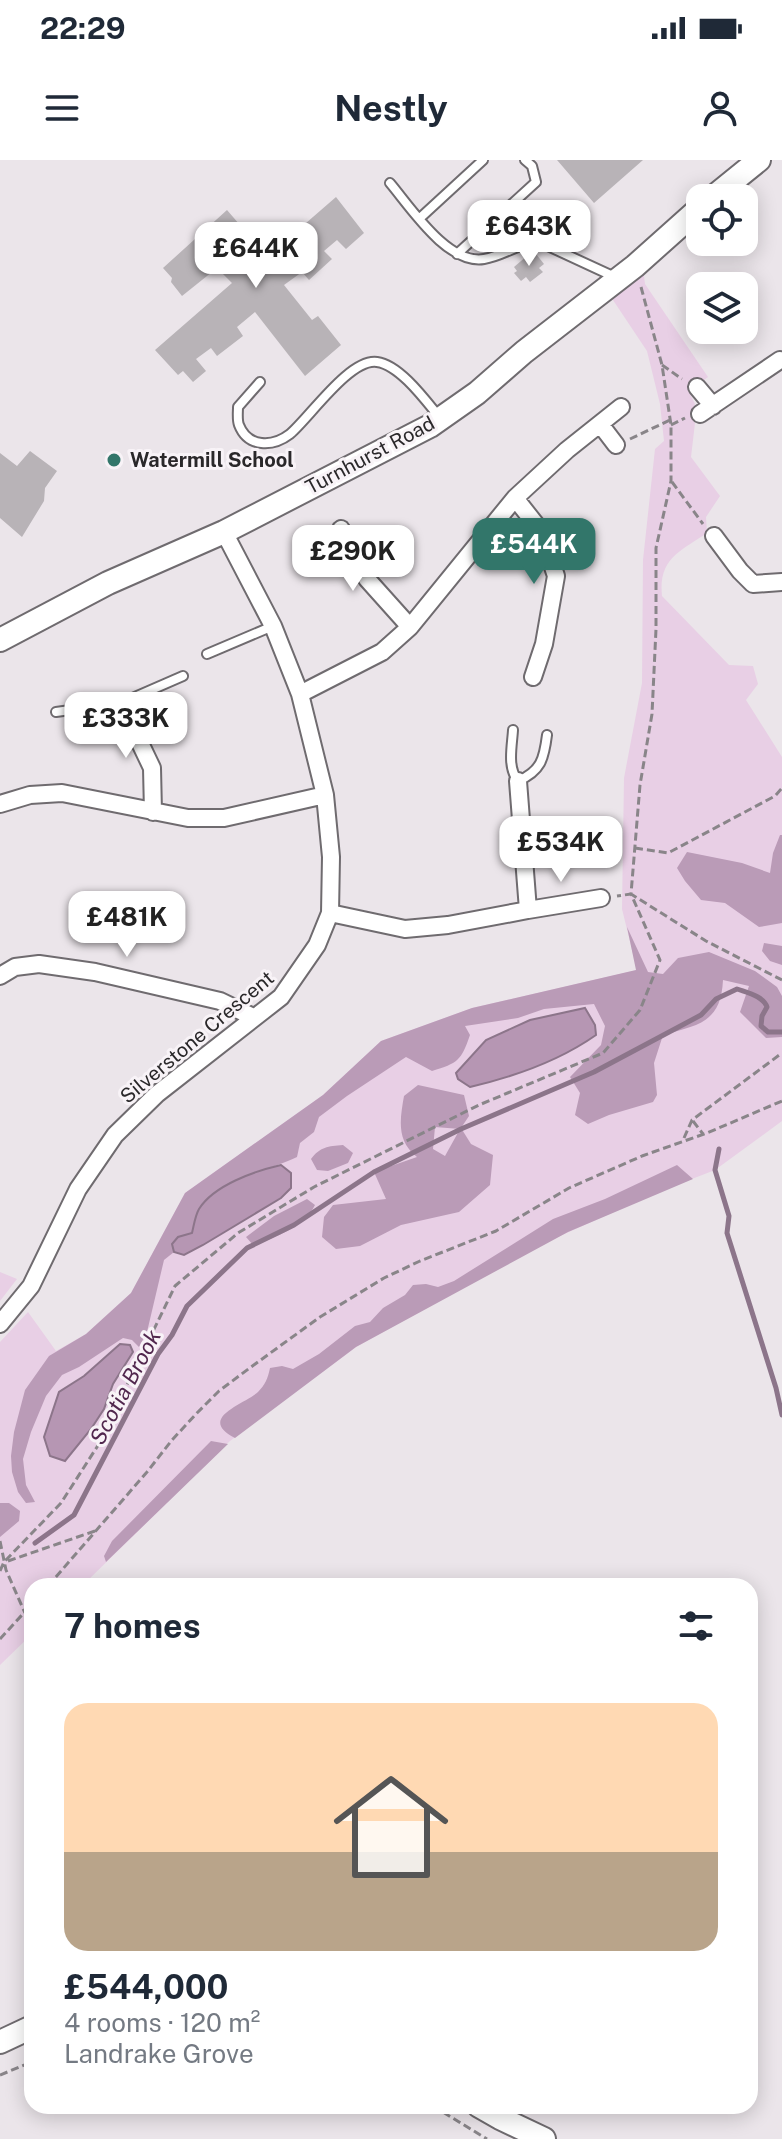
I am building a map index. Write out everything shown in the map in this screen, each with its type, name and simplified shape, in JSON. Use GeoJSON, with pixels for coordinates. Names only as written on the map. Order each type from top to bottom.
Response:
{"type":"FeatureCollection","features":[{"type":"Feature","properties":{"kind":"street"},"geometry":{"type":"LineString","coordinates":[[729,184],[759,160]]}},
{"type":"Feature","properties":{"kind":"street","name":"Turnhurst Road"},"geometry":{"type":"LineString","coordinates":[[0,640],[108,583],[224,532],[430,426],[477,393],[686,220]]}},
{"type":"Feature","properties":{"kind":"street"},"geometry":{"type":"LineString","coordinates":[[697,387],[707,410],[781,360]]}},
{"type":"Feature","properties":{"kind":"street"},"geometry":{"type":"LineString","coordinates":[[300,694],[382,652],[410,627],[515,498],[567,450],[621,407]]}},
{"type":"Feature","properties":{"kind":"street"},"geometry":{"type":"LineString","coordinates":[[600,424],[616,445]]}},
{"type":"Feature","properties":{"kind":"street"},"geometry":{"type":"LineString","coordinates":[[515,498],[541,531],[556,576],[544,644],[533,677]]}},
{"type":"Feature","properties":{"kind":"street"},"geometry":{"type":"LineString","coordinates":[[341,529],[356,542],[367,579],[410,627]]}},
{"type":"Feature","properties":{"kind":"street","name":"Silverstone Crescent"},"geometry":{"type":"LineString","coordinates":[[0,1324],[31,1286],[78,1189],[115,1135],[157,1094],[281,997],[317,945],[330,913],[331,857],[325,795],[300,694],[273,626],[224,532]]}},
{"type":"Feature","properties":{"kind":"street"},"geometry":{"type":"LineString","coordinates":[[714,536],[753,584],[782,582]]}},
{"type":"Feature","properties":{"kind":"street"},"geometry":{"type":"LineString","coordinates":[[121,703],[152,768],[153,812]]}},
{"type":"Feature","properties":{"kind":"street"},"geometry":{"type":"LineString","coordinates":[[518,781],[528,910]]}},
{"type":"Feature","properties":{"kind":"street"},"geometry":{"type":"LineString","coordinates":[[0,804],[30,795],[62,793],[188,818],[224,818],[325,795]]}},
{"type":"Feature","properties":{"kind":"street"},"geometry":{"type":"LineString","coordinates":[[330,913],[405,929],[448,925],[601,898]]}},
{"type":"Feature","properties":{"kind":"street"},"geometry":{"type":"LineString","coordinates":[[0,976],[15,967],[39,964],[95,972],[220,1001],[253,1017]]}},
{"type":"Feature","properties":{"kind":"street"},"geometry":{"type":"LineString","coordinates":[[0,2042],[24,2031]]}},
{"type":"Feature","properties":{"kind":"street"},"geometry":{"type":"LineString","coordinates":[[493,2114],[544,2139]]}},
{"type":"Feature","properties":{"kind":"lane"},"geometry":{"type":"LineString","coordinates":[[420,218],[483,160]]}},
{"type":"Feature","properties":{"kind":"lane"},"geometry":{"type":"LineString","coordinates":[[457,254],[536,182],[532,166],[525,160]]}},
{"type":"Feature","properties":{"kind":"lane"},"geometry":{"type":"LineString","coordinates":[[390,183],[447,249],[466,258],[492,258],[537,241],[626,272]]}},
{"type":"Feature","properties":{"kind":"lane"},"geometry":{"type":"LineString","coordinates":[[260,382],[238,407],[239,425],[252,441],[269,445],[289,435],[354,369],[373,361],[388,364],[441,419]]}},
{"type":"Feature","properties":{"kind":"lane"},"geometry":{"type":"LineString","coordinates":[[207,654],[273,626]]}},
{"type":"Feature","properties":{"kind":"lane"},"geometry":{"type":"LineString","coordinates":[[56,712],[121,703],[183,676]]}},
{"type":"Feature","properties":{"kind":"lane"},"geometry":{"type":"LineString","coordinates":[[513,730],[511,760],[513,776],[518,781],[528,777],[544,758],[547,735]]}},
{"type":"Feature","properties":{"kind":"path"},"geometry":{"type":"LineString","coordinates":[[0,1571],[4,1562],[61,1503],[97,1447],[175,1286],[238,1233],[314,1187],[468,1111],[603,1053],[640,1010],[660,960],[631,894],[640,785],[652,714],[656,548],[671,481],[670,420],[662,365],[626,272]]}},
{"type":"Feature","properties":{"kind":"path"},"geometry":{"type":"LineString","coordinates":[[662,365],[697,387]]}},
{"type":"Feature","properties":{"kind":"path"},"geometry":{"type":"LineString","coordinates":[[616,445],[670,420]]}},
{"type":"Feature","properties":{"kind":"path"},"geometry":{"type":"LineString","coordinates":[[671,481],[714,536]]}},
{"type":"Feature","properties":{"kind":"path"},"geometry":{"type":"LineString","coordinates":[[635,848],[668,853],[775,796],[782,788]]}},
{"type":"Feature","properties":{"kind":"path"},"geometry":{"type":"LineString","coordinates":[[601,898],[631,894],[706,941],[782,979]]}},
{"type":"Feature","properties":{"kind":"path"},"geometry":{"type":"LineString","coordinates":[[684,1140],[692,1120],[782,1053]]}},
{"type":"Feature","properties":{"kind":"path"},"geometry":{"type":"LineString","coordinates":[[55,1578],[172,1440],[219,1391],[320,1317],[384,1278],[496,1231],[569,1188],[782,1101]]}},
{"type":"Feature","properties":{"kind":"path"},"geometry":{"type":"LineString","coordinates":[[692,1120],[703,1134]]}},
{"type":"Feature","properties":{"kind":"path"},"geometry":{"type":"LineString","coordinates":[[4,1562],[97,1531]]}},
{"type":"Feature","properties":{"kind":"path"},"geometry":{"type":"LineString","coordinates":[[0,1541],[4,1562],[24,1611]]}},
{"type":"Feature","properties":{"kind":"path"},"geometry":{"type":"LineString","coordinates":[[0,1639],[24,1614]]}},
{"type":"Feature","properties":{"kind":"path"},"geometry":{"type":"LineString","coordinates":[[0,2075],[24,2065]]}},
{"type":"Feature","properties":{"kind":"path"},"geometry":{"type":"LineString","coordinates":[[446,2114],[487,2139]]}},
{"type":"Feature","properties":{"kind":"shaded area"},"geometry":{"type":"Polygon","coordinates":[[[642,260],[645,284],[708,377],[689,392],[695,404],[690,416],[695,423],[691,457],[720,496],[706,517],[707,533],[680,551],[668,564],[662,596],[729,665],[753,666],[758,684],[746,700],[782,757],[782,1121],[715,1170],[542,1244],[356,1347],[230,1441],[90,1578],[24,1578],[24,1642],[0,1665],[0,1342],[28,1312],[56,1351],[86,1334],[131,1293],[185,1193],[323,1095],[381,1041],[472,1008],[637,970],[622,909],[624,778],[642,683],[643,560],[655,449],[664,441],[660,404],[647,351],[605,288],[642,260]]]}},
{"type":"Feature","properties":{"kind":"shaded area"},"geometry":{"type":"Polygon","coordinates":[[[780,835],[782,923],[759,927],[725,903],[701,900],[677,868],[687,852],[742,863],[770,873],[780,835]]]}},
{"type":"Feature","properties":{"kind":"shaded area"},"geometry":{"type":"Polygon","coordinates":[[[627,927],[648,972],[663,974],[678,958],[709,952],[755,971],[777,987],[782,996],[782,1037],[766,1038],[740,1012],[749,986],[723,980],[718,1005],[712,1014],[697,1025],[663,1035],[654,1063],[657,1095],[653,1102],[588,1124],[575,1115],[580,1093],[570,1077],[601,1045],[605,1026],[594,1004],[544,1009],[518,1018],[465,1026],[470,1035],[461,1056],[453,1063],[432,1071],[406,1057],[319,1117],[314,1132],[300,1143],[297,1157],[241,1179],[204,1203],[196,1216],[192,1233],[172,1244],[174,1252],[164,1260],[147,1332],[139,1347],[132,1340],[123,1338],[62,1375],[46,1396],[23,1459],[26,1485],[35,1502],[26,1503],[18,1492],[11,1456],[25,1390],[49,1356],[86,1334],[131,1293],[185,1193],[323,1095],[381,1041],[472,1008],[636,970],[627,927]]]}},
{"type":"Feature","properties":{"kind":"shaded area"},"geometry":{"type":"Polygon","coordinates":[[[764,943],[782,946],[782,965],[770,961],[762,951],[764,943]]]}},
{"type":"Feature","properties":{"kind":"shaded area"},"geometry":{"type":"Polygon","coordinates":[[[585,1008],[595,1025],[596,1035],[567,1053],[519,1073],[470,1087],[458,1079],[456,1073],[486,1040],[530,1020],[585,1008]]]}},
{"type":"Feature","properties":{"kind":"shaded area"},"geometry":{"type":"Polygon","coordinates":[[[418,1085],[464,1095],[469,1116],[461,1128],[471,1144],[493,1155],[490,1185],[459,1212],[401,1225],[360,1246],[336,1249],[322,1237],[324,1217],[333,1205],[386,1199],[374,1172],[417,1157],[406,1144],[401,1129],[404,1096],[418,1085]],[[435,1127],[433,1149],[445,1156],[460,1129],[435,1127]]]}},
{"type":"Feature","properties":{"kind":"shaded area"},"geometry":{"type":"Polygon","coordinates":[[[343,1145],[353,1153],[348,1163],[328,1171],[317,1170],[311,1159],[314,1155],[325,1148],[343,1145]]]}},
{"type":"Feature","properties":{"kind":"shaded area"},"geometry":{"type":"Polygon","coordinates":[[[281,1165],[291,1173],[291,1188],[281,1198],[184,1255],[174,1252],[172,1244],[178,1237],[192,1233],[199,1209],[214,1193],[248,1175],[281,1165]]]}},
{"type":"Feature","properties":{"kind":"shaded area"},"geometry":{"type":"Polygon","coordinates":[[[677,1165],[693,1179],[568,1232],[356,1347],[235,1438],[224,1431],[220,1424],[222,1418],[260,1389],[270,1368],[282,1366],[293,1369],[319,1354],[355,1326],[370,1322],[413,1285],[438,1287],[454,1281],[553,1219],[605,1199],[677,1165]]]}},
{"type":"Feature","properties":{"kind":"shaded area"},"geometry":{"type":"Polygon","coordinates":[[[307,1199],[315,1205],[304,1219],[288,1230],[253,1245],[246,1237],[274,1216],[307,1199]]]}},
{"type":"Feature","properties":{"kind":"shaded area"},"geometry":{"type":"Polygon","coordinates":[[[0,1272],[17,1279],[0,1301],[0,1272]]]}},
{"type":"Feature","properties":{"kind":"shaded area"},"geometry":{"type":"Polygon","coordinates":[[[120,1344],[130,1345],[133,1352],[113,1384],[104,1409],[65,1461],[50,1456],[44,1437],[59,1392],[84,1376],[120,1344]]]}},
{"type":"Feature","properties":{"kind":"shaded area"},"geometry":{"type":"Polygon","coordinates":[[[211,1441],[228,1444],[106,1562],[104,1556],[112,1541],[211,1441]]]}},
{"type":"Feature","properties":{"kind":"shaded area"},"geometry":{"type":"Polygon","coordinates":[[[0,1503],[9,1503],[20,1511],[19,1521],[0,1537],[0,1503]]]}},
{"type":"Feature","properties":{"kind":"building"},"geometry":{"type":"Polygon","coordinates":[[[557,160],[643,160],[594,203],[557,160]]]}},
{"type":"Feature","properties":{"kind":"building"},"geometry":{"type":"Polygon","coordinates":[[[336,197],[364,233],[346,249],[337,240],[324,251],[332,259],[309,280],[302,272],[284,285],[312,320],[318,316],[341,345],[305,376],[255,312],[237,327],[243,336],[217,356],[211,348],[196,359],[206,371],[193,382],[183,371],[178,375],[155,350],[232,283],[217,268],[182,296],[163,268],[227,210],[252,239],[245,245],[260,263],[336,197]]]}},
{"type":"Feature","properties":{"kind":"building"},"geometry":{"type":"Polygon","coordinates":[[[536,254],[544,264],[539,268],[543,272],[530,282],[526,277],[521,281],[514,273],[517,271],[514,267],[528,255],[531,259],[536,254]]]}},
{"type":"Feature","properties":{"kind":"building"},"geometry":{"type":"Polygon","coordinates":[[[30,451],[57,471],[45,488],[44,501],[22,537],[0,518],[0,453],[17,466],[30,451]]]}},
{"type":"Feature","properties":{"kind":"waterway","name":"Scotia Brook"},"geometry":{"type":"LineString","coordinates":[[35,1543],[74,1515],[158,1354],[187,1306],[247,1248],[294,1225],[374,1172],[461,1129],[594,1072],[701,1015],[716,999],[737,989],[755,995],[765,1003],[767,1007],[761,1026],[768,1032],[782,1032]]}},
{"type":"Feature","properties":{"kind":"waterway"},"geometry":{"type":"LineString","coordinates":[[719,1149],[715,1170],[729,1216],[727,1233],[782,1415]]}},
{"type":"Feature","properties":{"kind":"place","name":"Watermill School"},"geometry":{"type":"Point","coordinates":[114,460]}}]}
